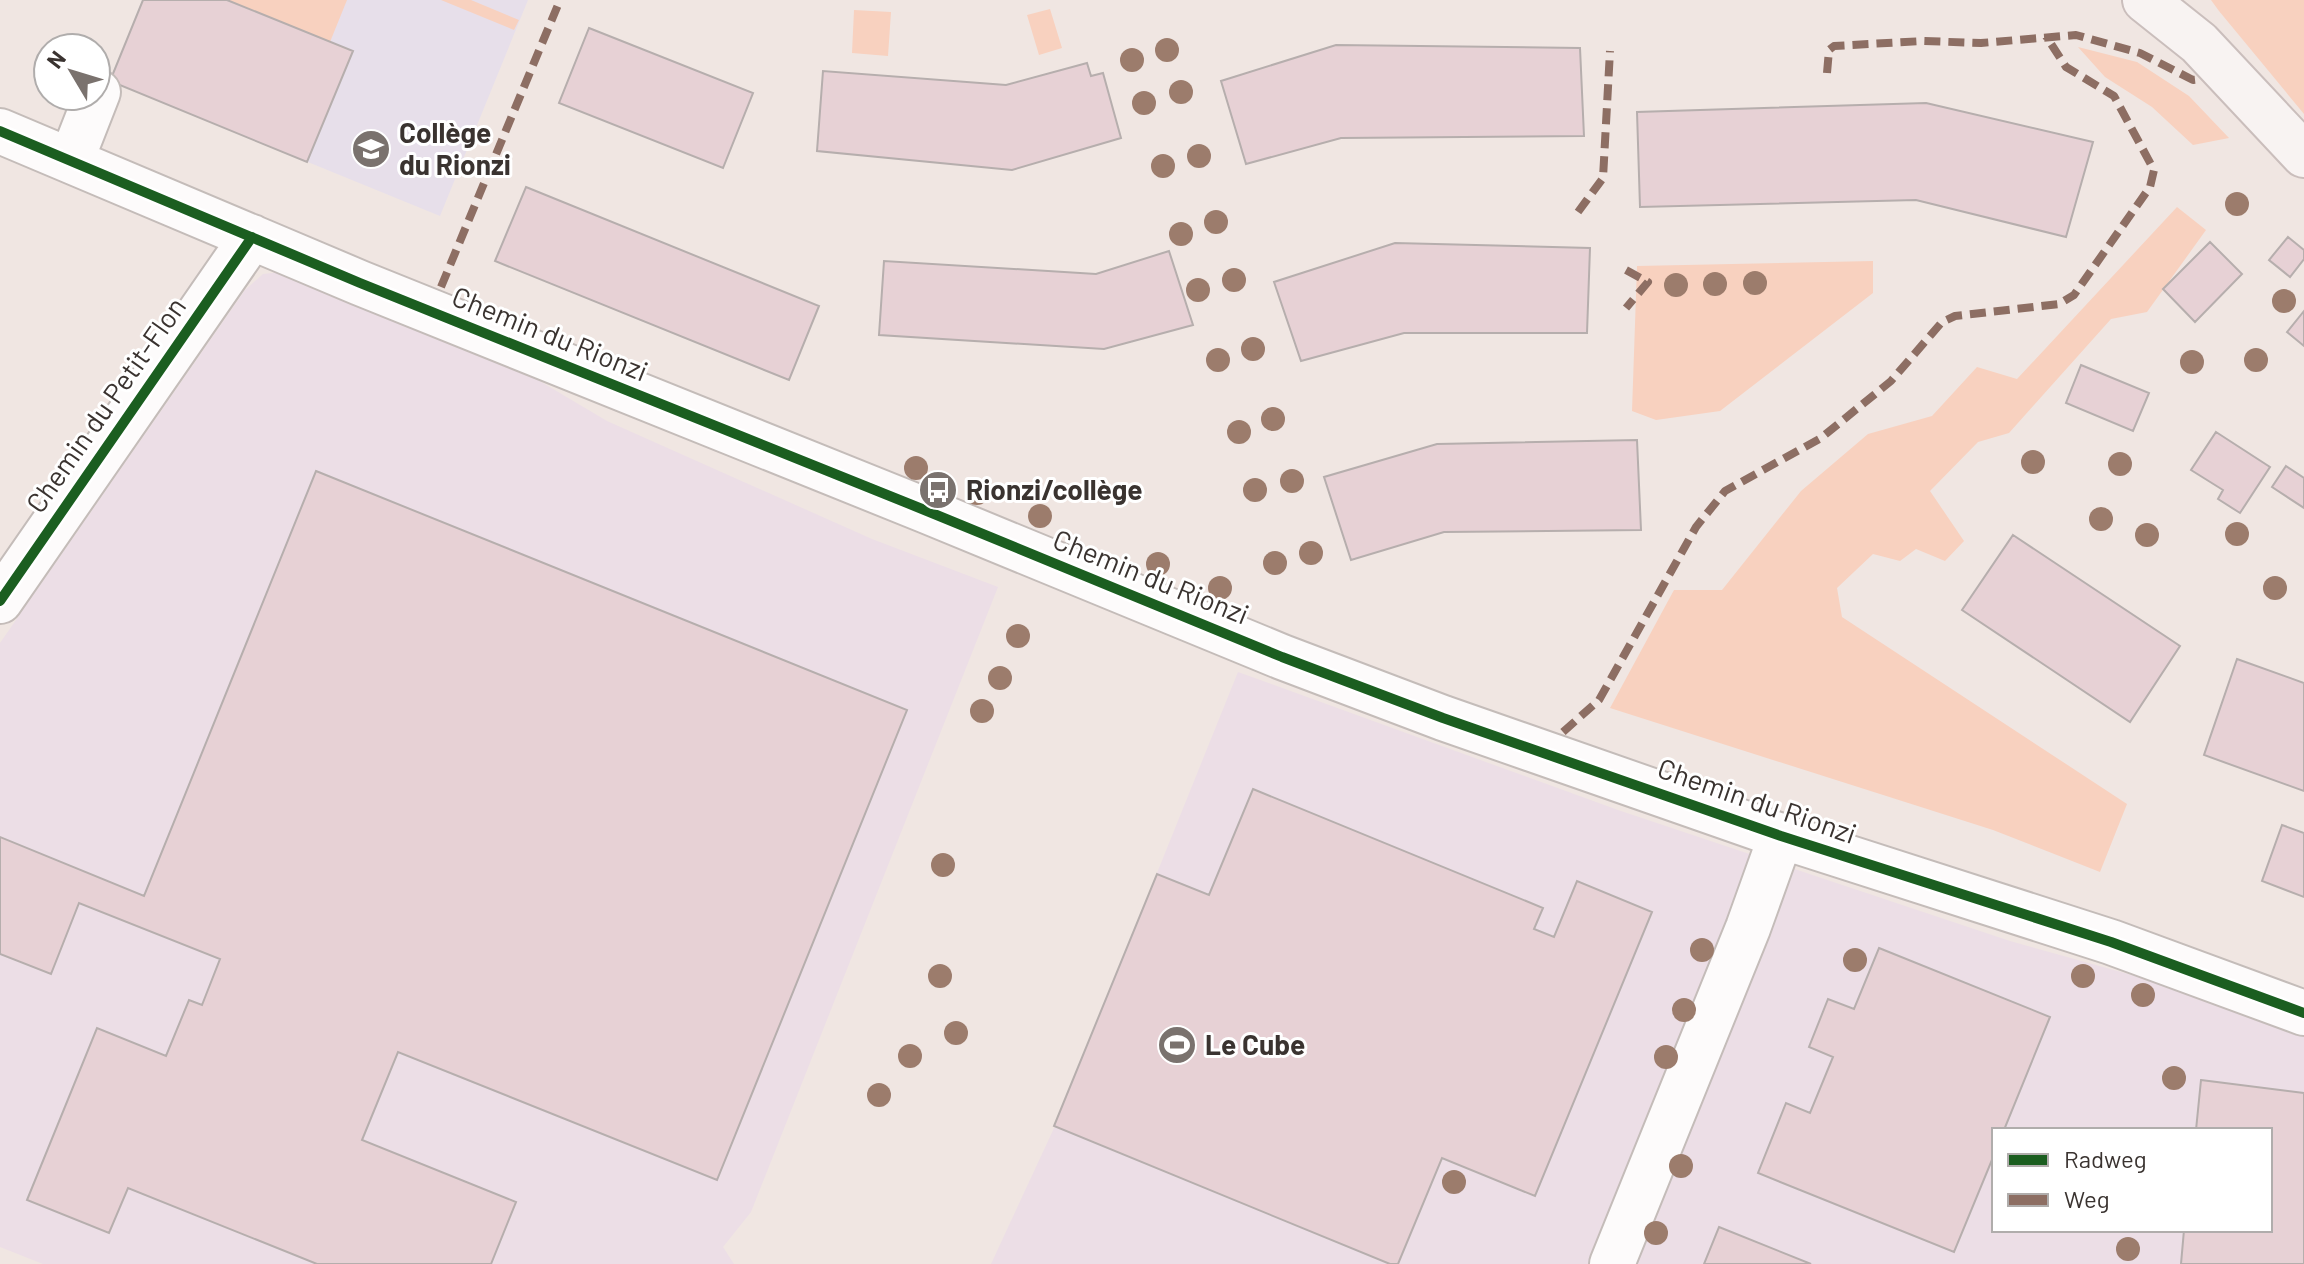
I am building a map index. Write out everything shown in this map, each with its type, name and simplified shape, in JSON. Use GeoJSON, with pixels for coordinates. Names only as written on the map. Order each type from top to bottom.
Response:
{"type":"FeatureCollection","features":[{"type":"Feature","properties":{"kind":"main road"},"geometry":{"type":"LineString","coordinates":[[2145,0],[2199,43],[2304,155]]}},
{"type":"Feature","properties":{"kind":"street"},"geometry":{"type":"LineString","coordinates":[[71,161],[90,112]]}},
{"type":"Feature","properties":{"kind":"street","name":"Chemin du Rionzi"},"geometry":{"type":"LineString","coordinates":[[0,131],[360,283],[981,532],[1282,657],[1443,718],[1781,836],[2111,942],[2304,1013]]}},
{"type":"Feature","properties":{"kind":"street","name":"Chemin du Petit-Flon"},"geometry":{"type":"LineString","coordinates":[[0,601],[252,237]]}},
{"type":"Feature","properties":{"kind":"street","name":"Chemin du Rionzi"},"geometry":{"type":"LineString","coordinates":[[1612,1264],[1748,928],[1781,836]]}},
{"type":"Feature","properties":{"kind":"shaded area","name":"Collège du Rionzi"},"geometry":{"type":"Polygon","coordinates":[[[142,0],[528,0],[440,216],[112,82],[142,0]]]}},
{"type":"Feature","properties":{"kind":"shaded area"},"geometry":{"type":"Polygon","coordinates":[[[227,0],[347,0],[330,42],[227,0]]]}},
{"type":"Feature","properties":{"kind":"shaded area"},"geometry":{"type":"Polygon","coordinates":[[[441,0],[471,0],[519,20],[514,30],[441,0]]]}},
{"type":"Feature","properties":{"kind":"shaded area"},"geometry":{"type":"Polygon","coordinates":[[[2211,0],[2304,0],[2304,114],[2219,11],[2211,0]]]}},
{"type":"Feature","properties":{"kind":"shaded area"},"geometry":{"type":"Polygon","coordinates":[[[1050,9],[1062,48],[1039,55],[1027,15],[1050,9]]]}},
{"type":"Feature","properties":{"kind":"shaded area"},"geometry":{"type":"Polygon","coordinates":[[[854,10],[891,12],[888,56],[852,53],[854,10]]]}},
{"type":"Feature","properties":{"kind":"shaded area"},"geometry":{"type":"Polygon","coordinates":[[[2078,47],[2137,62],[2189,96],[2229,138],[2193,145],[2152,107],[2105,77],[2078,47]]]}},
{"type":"Feature","properties":{"kind":"shaded area"},"geometry":{"type":"Polygon","coordinates":[[[2177,207],[2206,230],[2147,312],[2111,319],[2009,433],[1978,442],[1930,491],[1964,541],[1945,561],[1916,549],[1900,561],[1873,554],[1837,588],[1842,617],[2127,804],[2100,872],[1993,830],[1610,708],[1674,590],[1722,590],[1801,491],[1868,434],[1932,416],[1977,367],[2017,379],[2177,207]]]}},
{"type":"Feature","properties":{"kind":"shaded area"},"geometry":{"type":"Polygon","coordinates":[[[1873,261],[1873,293],[1720,411],[1656,420],[1632,411],[1637,266],[1873,261]]]}},
{"type":"Feature","properties":{"kind":"shaded area"},"geometry":{"type":"Polygon","coordinates":[[[298,270],[477,344],[607,421],[872,539],[998,587],[751,1212],[723,1247],[734,1264],[43,1264],[0,1247],[0,643],[245,290],[263,274],[298,270]]]}},
{"type":"Feature","properties":{"kind":"shaded area"},"geometry":{"type":"Polygon","coordinates":[[[1238,672],[1618,810],[2010,941],[2200,994],[2304,1033],[2304,1264],[991,1264],[1055,1126],[1238,672]]]}},
{"type":"Feature","properties":{"kind":"building"},"geometry":{"type":"Polygon","coordinates":[[[143,0],[227,0],[353,51],[307,162],[112,82],[143,0]]]}},
{"type":"Feature","properties":{"kind":"building"},"geometry":{"type":"Polygon","coordinates":[[[589,28],[753,93],[723,168],[559,103],[589,28]]]}},
{"type":"Feature","properties":{"kind":"building"},"geometry":{"type":"Polygon","coordinates":[[[1336,45],[1580,48],[1584,136],[1341,138],[1246,164],[1221,81],[1336,45]]]}},
{"type":"Feature","properties":{"kind":"building"},"geometry":{"type":"Polygon","coordinates":[[[1087,63],[1091,76],[1103,73],[1121,138],[1012,170],[817,151],[823,71],[1006,85],[1087,63]]]}},
{"type":"Feature","properties":{"kind":"building"},"geometry":{"type":"Polygon","coordinates":[[[1926,103],[2093,142],[2066,237],[1916,200],[1640,207],[1637,112],[1926,103]]]}},
{"type":"Feature","properties":{"kind":"building"},"geometry":{"type":"Polygon","coordinates":[[[526,187],[819,306],[789,380],[495,261],[526,187]]]}},
{"type":"Feature","properties":{"kind":"building"},"geometry":{"type":"Polygon","coordinates":[[[2288,237],[2304,250],[2304,259],[2290,277],[2269,260],[2288,237]]]}},
{"type":"Feature","properties":{"kind":"building"},"geometry":{"type":"Polygon","coordinates":[[[2210,242],[2242,274],[2195,322],[2163,289],[2210,242]]]}},
{"type":"Feature","properties":{"kind":"building"},"geometry":{"type":"Polygon","coordinates":[[[1395,243],[1590,248],[1587,333],[1404,333],[1301,361],[1274,282],[1395,243]]]}},
{"type":"Feature","properties":{"kind":"building"},"geometry":{"type":"Polygon","coordinates":[[[1169,251],[1193,325],[1104,349],[879,335],[884,261],[1096,274],[1169,251]]]}},
{"type":"Feature","properties":{"kind":"building"},"geometry":{"type":"Polygon","coordinates":[[[2304,311],[2304,346],[2287,332],[2304,311]]]}},
{"type":"Feature","properties":{"kind":"building"},"geometry":{"type":"Polygon","coordinates":[[[2081,365],[2149,393],[2133,431],[2066,403],[2081,365]]]}},
{"type":"Feature","properties":{"kind":"building"},"geometry":{"type":"Polygon","coordinates":[[[2216,432],[2270,467],[2240,513],[2218,499],[2223,490],[2191,470],[2216,432]]]}},
{"type":"Feature","properties":{"kind":"building"},"geometry":{"type":"Polygon","coordinates":[[[1637,440],[1641,530],[1444,532],[1351,560],[1324,477],[1437,444],[1637,440]]]}},
{"type":"Feature","properties":{"kind":"building"},"geometry":{"type":"Polygon","coordinates":[[[2286,466],[2304,478],[2304,508],[2272,487],[2286,466]]]}},
{"type":"Feature","properties":{"kind":"building"},"geometry":{"type":"Polygon","coordinates":[[[316,471],[907,710],[717,1180],[398,1052],[362,1140],[516,1202],[491,1264],[317,1264],[128,1188],[109,1233],[27,1200],[97,1028],[166,1056],[189,1000],[202,1005],[220,959],[79,903],[51,974],[0,954],[0,837],[144,896],[316,471]]]}},
{"type":"Feature","properties":{"kind":"building"},"geometry":{"type":"Polygon","coordinates":[[[2013,535],[2180,646],[2130,722],[1962,610],[2013,535]]]}},
{"type":"Feature","properties":{"kind":"building"},"geometry":{"type":"Polygon","coordinates":[[[2237,659],[2304,683],[2304,791],[2204,755],[2237,659]]]}},
{"type":"Feature","properties":{"kind":"building"},"geometry":{"type":"Polygon","coordinates":[[[1253,789],[1543,908],[1534,929],[1554,937],[1577,881],[1652,912],[1535,1196],[1442,1158],[1398,1264],[1390,1264],[1054,1126],[1157,874],[1209,895],[1253,789]]]}},
{"type":"Feature","properties":{"kind":"building"},"geometry":{"type":"Polygon","coordinates":[[[2282,825],[2304,833],[2304,897],[2262,881],[2282,825]]]}},
{"type":"Feature","properties":{"kind":"building"},"geometry":{"type":"Polygon","coordinates":[[[1879,948],[2050,1017],[2005,1128],[1992,1128],[1992,1160],[1954,1252],[1758,1173],[1786,1103],[1810,1113],[1833,1057],[1809,1047],[1828,999],[1854,1009],[1879,948]]]}},
{"type":"Feature","properties":{"kind":"building"},"geometry":{"type":"Polygon","coordinates":[[[2201,1080],[2304,1093],[2304,1264],[2181,1264],[2184,1232],[2272,1232],[2272,1128],[2196,1128],[2201,1080]]]}},
{"type":"Feature","properties":{"kind":"building"},"geometry":{"type":"Polygon","coordinates":[[[1719,1227],[1811,1264],[1704,1264],[1719,1227]]]}},
{"type":"Feature","properties":{"kind":"marked path"},"geometry":{"type":"LineString","coordinates":[[441,287],[560,0]]}},
{"type":"Feature","properties":{"kind":"marked path"},"geometry":{"type":"LineString","coordinates":[[1827,73],[1829,50],[1834,46],[1923,41],[1981,43],[2076,35],[2140,53],[2193,80],[2202,79]]}},
{"type":"Feature","properties":{"kind":"marked path"},"geometry":{"type":"LineString","coordinates":[[1563,732],[1599,700],[1696,527],[1725,491],[1821,438],[1891,381],[1942,322],[1955,316],[2059,304],[2074,295],[2150,187],[2154,170],[2114,96],[2066,67],[2046,36]]}},
{"type":"Feature","properties":{"kind":"marked path"},"geometry":{"type":"LineString","coordinates":[[1578,212],[1603,178],[1610,51]]}},
{"type":"Feature","properties":{"kind":"marked path"},"geometry":{"type":"LineString","coordinates":[[1626,270],[1648,282],[1626,308]]}},
{"type":"Feature","properties":{"kind":"cycle path"},"geometry":{"type":"LineString","coordinates":[[0,131],[360,283],[1282,657],[1443,718],[1781,836],[2111,942],[2304,1013]]}},
{"type":"Feature","properties":{"kind":"cycle path"},"geometry":{"type":"LineString","coordinates":[[0,601],[252,237]]}},
{"type":"Feature","properties":{"kind":"place","name":"Collège du Rionzi"},"geometry":{"type":"Point","coordinates":[371,149]}},
{"type":"Feature","properties":{"kind":"place","name":"Rionzi/collège"},"geometry":{"type":"Point","coordinates":[938,490]}},
{"type":"Feature","properties":{"kind":"place","name":"Le Cube"},"geometry":{"type":"Point","coordinates":[1177,1045]}}]}
